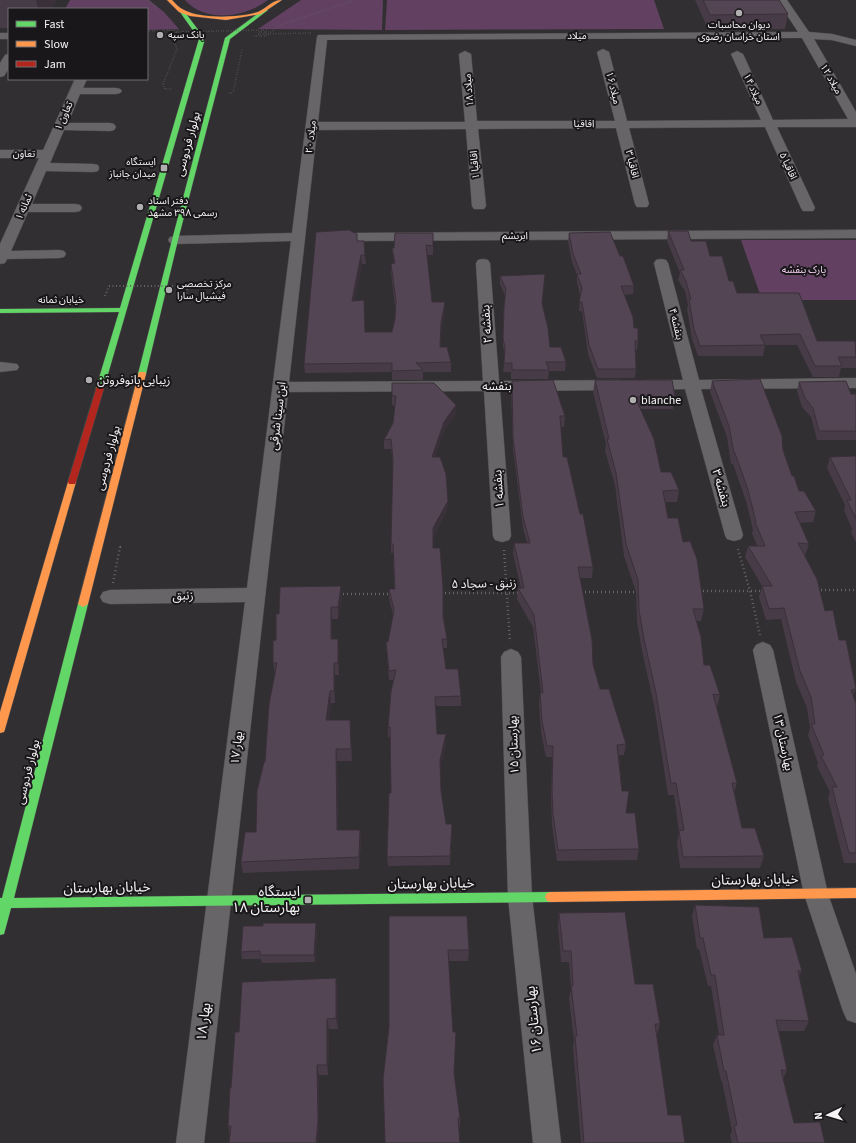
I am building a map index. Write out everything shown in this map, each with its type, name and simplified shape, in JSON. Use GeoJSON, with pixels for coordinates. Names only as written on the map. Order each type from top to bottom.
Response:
{"type":"FeatureCollection","features":[{"type":"Feature","properties":{"kind":"main road","name":"بولوار فردوسی"},"geometry":{"type":"LineString","coordinates":[[0,729],[202,39],[203,32],[170,0]]}},
{"type":"Feature","properties":{"kind":"main road","name":"بولوار فردوسی"},"geometry":{"type":"LineString","coordinates":[[0,930],[4,903],[228,38],[280,0]]}},
{"type":"Feature","properties":{"kind":"main road"},"geometry":{"type":"LineString","coordinates":[[182,12],[201,18],[222,19],[242,17],[266,10]]}},
{"type":"Feature","properties":{"kind":"main road"},"geometry":{"type":"LineString","coordinates":[[223,30],[235,33]]}},
{"type":"Feature","properties":{"kind":"main road","name":"خیابان ثمانه"},"geometry":{"type":"LineString","coordinates":[[0,311],[123,310]]}},
{"type":"Feature","properties":{"kind":"main road","name":"خیابان بهارستان"},"geometry":{"type":"LineString","coordinates":[[4,903],[856,893]]}},
{"type":"Feature","properties":{"kind":"street","name":"میلاد ۱۲"},"geometry":{"type":"LineString","coordinates":[[782,0],[806,35],[856,122]]}},
{"type":"Feature","properties":{"kind":"street","name":"میلاد"},"geometry":{"type":"LineString","coordinates":[[322,37],[806,35],[832,37],[856,43]]}},
{"type":"Feature","properties":{"kind":"street","name":"میلاد ۲۰"},"geometry":{"type":"LineString","coordinates":[[299,237],[322,37]]}},
{"type":"Feature","properties":{"kind":"street","name":"میلاد ۱۶"},"geometry":{"type":"LineString","coordinates":[[603,52],[622,124]]}},
{"type":"Feature","properties":{"kind":"street","name":"میلاد ۱۸"},"geometry":{"type":"LineString","coordinates":[[465,54],[472,125]]}},
{"type":"Feature","properties":{"kind":"street","name":"میلاد ۱۴"},"geometry":{"type":"LineString","coordinates":[[737,54],[769,123]]}},
{"type":"Feature","properties":{"kind":"street"},"geometry":{"type":"LineString","coordinates":[[0,74],[8,59]]}},
{"type":"Feature","properties":{"kind":"street","name":"تعاون ۱"},"geometry":{"type":"LineString","coordinates":[[48,154],[81,80]]}},
{"type":"Feature","properties":{"kind":"street"},"geometry":{"type":"LineString","coordinates":[[76,91],[116,91]]}},
{"type":"Feature","properties":{"kind":"street","name":"اقاقیا"},"geometry":{"type":"LineString","coordinates":[[312,126],[856,122]]}},
{"type":"Feature","properties":{"kind":"street","name":"اقاقیا ۵"},"geometry":{"type":"LineString","coordinates":[[769,123],[808,208]]}},
{"type":"Feature","properties":{"kind":"street","name":"اقاقیا ۳"},"geometry":{"type":"LineString","coordinates":[[622,124],[642,204]]}},
{"type":"Feature","properties":{"kind":"street","name":"اقاقیا ۱"},"geometry":{"type":"LineString","coordinates":[[472,125],[479,206]]}},
{"type":"Feature","properties":{"kind":"street"},"geometry":{"type":"LineString","coordinates":[[60,126],[110,127]]}},
{"type":"Feature","properties":{"kind":"street","name":"تعاون"},"geometry":{"type":"LineString","coordinates":[[0,154],[48,154]]}},
{"type":"Feature","properties":{"kind":"street","name":"ثمانه ۱"},"geometry":{"type":"LineString","coordinates":[[1,258],[48,154]]}},
{"type":"Feature","properties":{"kind":"street"},"geometry":{"type":"LineString","coordinates":[[41,167],[93,168]]}},
{"type":"Feature","properties":{"kind":"street"},"geometry":{"type":"LineString","coordinates":[[23,208],[75,208]]}},
{"type":"Feature","properties":{"kind":"street","name":"ابریشم"},"geometry":{"type":"LineString","coordinates":[[357,237],[856,234]]}},
{"type":"Feature","properties":{"kind":"street"},"geometry":{"type":"LineString","coordinates":[[175,240],[299,237]]}},
{"type":"Feature","properties":{"kind":"street","name":"ابن سینا شرقی"},"geometry":{"type":"LineString","coordinates":[[256,595],[299,237]]}},
{"type":"Feature","properties":{"kind":"street"},"geometry":{"type":"LineString","coordinates":[[1,258],[59,254]]}},
{"type":"Feature","properties":{"kind":"street","name":"بنفشه ۲"},"geometry":{"type":"LineString","coordinates":[[483,263],[491,386]]}},
{"type":"Feature","properties":{"kind":"street","name":"بنفشه ۴"},"geometry":{"type":"LineString","coordinates":[[661,263],[692,384]]}},
{"type":"Feature","properties":{"kind":"street","name":"بنفشه ۳"},"geometry":{"type":"LineString","coordinates":[[692,384],[734,535]]}},
{"type":"Feature","properties":{"kind":"street","name":"بنفشه"},"geometry":{"type":"LineString","coordinates":[[281,387],[856,384]]}},
{"type":"Feature","properties":{"kind":"street","name":"بنفشه ۱"},"geometry":{"type":"LineString","coordinates":[[491,386],[502,536]]}},
{"type":"Feature","properties":{"kind":"street","name":"زنبق"},"geometry":{"type":"LineString","coordinates":[[110,597],[256,595]]}},
{"type":"Feature","properties":{"kind":"street","name":"بهار ۱۷"},"geometry":{"type":"LineString","coordinates":[[218,900],[256,595]]}},
{"type":"Feature","properties":{"kind":"street","name":"بهارستان ۱۳"},"geometry":{"type":"LineString","coordinates":[[763,650],[816,894],[856,1011]]}},
{"type":"Feature","properties":{"kind":"street","name":"بهارستان ۱۵"},"geometry":{"type":"LineString","coordinates":[[511,657],[520,897]]}},
{"type":"Feature","properties":{"kind":"street","name":"بهارستان ۱۶"},"geometry":{"type":"LineString","coordinates":[[520,897],[547,1143]]}},
{"type":"Feature","properties":{"kind":"street","name":"بهار ۱۸"},"geometry":{"type":"LineString","coordinates":[[190,1143],[218,900]]}},
{"type":"Feature","properties":{"kind":"path"},"geometry":{"type":"LineString","coordinates":[[250,36],[265,36],[280,25],[355,0]]}},
{"type":"Feature","properties":{"kind":"path"},"geometry":{"type":"LineString","coordinates":[[166,89],[163,84],[176,49],[170,30]]}},
{"type":"Feature","properties":{"kind":"path"},"geometry":{"type":"LineString","coordinates":[[148,31],[181,30],[180,35],[176,35],[176,32],[267,30]]}},
{"type":"Feature","properties":{"kind":"path"},"geometry":{"type":"LineString","coordinates":[[268,33],[322,32],[322,37]]}},
{"type":"Feature","properties":{"kind":"path"},"geometry":{"type":"LineString","coordinates":[[233,93],[243,47]]}},
{"type":"Feature","properties":{"kind":"path"},"geometry":{"type":"LineString","coordinates":[[106,293],[108,286],[188,286],[186,296]]}},
{"type":"Feature","properties":{"kind":"path"},"geometry":{"type":"LineString","coordinates":[[734,535],[750,591],[763,650]]}},
{"type":"Feature","properties":{"kind":"path"},"geometry":{"type":"LineString","coordinates":[[502,536],[511,657]]}},
{"type":"Feature","properties":{"kind":"path"},"geometry":{"type":"LineString","coordinates":[[97,548],[120,547],[110,597]]}},
{"type":"Feature","properties":{"kind":"path"},"geometry":{"type":"LineString","coordinates":[[810,590],[856,590]]}},
{"type":"Feature","properties":{"kind":"path"},"geometry":{"type":"LineString","coordinates":[[695,591],[765,591]]}},
{"type":"Feature","properties":{"kind":"path","name":"زنبق - سجاد ۵"},"geometry":{"type":"LineString","coordinates":[[436,593],[523,592]]}},
{"type":"Feature","properties":{"kind":"path"},"geometry":{"type":"LineString","coordinates":[[578,592],[640,592]]}},
{"type":"Feature","properties":{"kind":"path"},"geometry":{"type":"LineString","coordinates":[[335,594],[397,594]]}},
{"type":"Feature","properties":{"kind":"green space"},"geometry":{"type":"Polygon","coordinates":[[[70,0],[149,0],[164,12],[179,29],[148,30],[148,8],[66,8],[70,0]]]}},
{"type":"Feature","properties":{"kind":"green space"},"geometry":{"type":"Polygon","coordinates":[[[185,0],[268,0],[248,11],[237,14],[214,15],[193,7],[185,0]]]}},
{"type":"Feature","properties":{"kind":"green space"},"geometry":{"type":"Polygon","coordinates":[[[301,0],[383,0],[382,30],[258,29],[301,0]]]}},
{"type":"Feature","properties":{"kind":"green space"},"geometry":{"type":"Polygon","coordinates":[[[387,0],[654,0],[664,29],[385,30],[387,0]]]}},
{"type":"Feature","properties":{"kind":"green space","name":"پارک بنفشه"},"geometry":{"type":"Polygon","coordinates":[[[741,240],[856,240],[856,300],[762,300],[741,240]]]}},
{"type":"Feature","properties":{"kind":"building"},"geometry":{"type":"Polygon","coordinates":[[[703,0],[779,0],[788,14],[710,15],[703,0]]]}},
{"type":"Feature","properties":{"kind":"building"},"geometry":{"type":"Polygon","coordinates":[[[349,230],[357,234],[357,241],[364,241],[365,255],[361,255],[352,301],[364,300],[365,332],[392,332],[395,319],[396,301],[391,264],[395,263],[392,248],[394,248],[395,233],[433,233],[433,246],[426,245],[432,302],[445,302],[441,323],[440,347],[447,347],[451,362],[416,363],[423,370],[392,371],[392,363],[304,364],[316,232],[349,230]]]}},
{"type":"Feature","properties":{"kind":"building"},"geometry":{"type":"Polygon","coordinates":[[[668,231],[688,231],[691,241],[706,241],[710,256],[722,256],[729,281],[733,281],[737,293],[799,293],[817,341],[855,341],[856,357],[838,357],[842,366],[815,366],[800,334],[760,335],[765,345],[700,346],[694,329],[689,299],[691,299],[686,281],[680,270],[684,270],[668,231]]]}},
{"type":"Feature","properties":{"kind":"building"},"geometry":{"type":"Polygon","coordinates":[[[610,232],[620,256],[623,256],[634,286],[621,286],[633,317],[634,328],[638,328],[638,341],[635,341],[636,369],[598,369],[589,345],[582,302],[579,302],[582,288],[577,274],[581,274],[573,254],[569,233],[610,232]]]}},
{"type":"Feature","properties":{"kind":"building"},"geometry":{"type":"Polygon","coordinates":[[[545,274],[542,303],[548,328],[550,347],[561,347],[566,362],[546,362],[549,370],[512,370],[512,363],[504,363],[505,348],[503,338],[506,289],[500,276],[545,274]]]}},
{"type":"Feature","properties":{"kind":"building"},"geometry":{"type":"Polygon","coordinates":[[[760,379],[782,436],[783,450],[792,476],[794,476],[799,491],[804,491],[816,511],[795,512],[809,544],[798,543],[817,579],[825,611],[833,610],[839,640],[846,640],[856,689],[851,690],[856,703],[856,853],[849,853],[832,787],[837,787],[821,756],[824,755],[811,724],[815,724],[811,697],[800,671],[784,608],[769,609],[762,586],[772,586],[748,546],[765,546],[755,522],[748,490],[734,453],[729,426],[712,381],[760,379]]]}},
{"type":"Feature","properties":{"kind":"building"},"geometry":{"type":"Polygon","coordinates":[[[553,380],[565,416],[560,416],[563,457],[567,457],[580,514],[583,514],[593,567],[578,567],[592,640],[593,664],[600,689],[609,689],[626,744],[617,745],[622,791],[629,791],[626,813],[635,813],[639,849],[558,850],[553,814],[553,746],[547,746],[542,721],[540,693],[543,693],[534,615],[518,588],[524,588],[514,543],[530,543],[523,517],[513,438],[512,381],[553,380]]]}},
{"type":"Feature","properties":{"kind":"building"},"geometry":{"type":"Polygon","coordinates":[[[595,380],[672,380],[675,397],[635,397],[654,439],[661,472],[671,472],[679,490],[663,491],[668,518],[678,518],[683,542],[690,541],[697,559],[704,609],[693,609],[701,637],[704,665],[710,665],[720,695],[713,694],[737,783],[732,783],[742,828],[755,828],[764,856],[683,857],[679,831],[684,830],[676,783],[671,783],[656,693],[639,610],[638,580],[626,544],[616,473],[607,439],[609,439],[595,380]]]}},
{"type":"Feature","properties":{"kind":"building"},"geometry":{"type":"Polygon","coordinates":[[[846,381],[851,394],[856,394],[856,431],[819,431],[813,408],[805,398],[799,382],[846,381]]]}},
{"type":"Feature","properties":{"kind":"building"},"geometry":{"type":"Polygon","coordinates":[[[392,383],[434,383],[456,405],[444,422],[432,457],[440,457],[446,474],[448,501],[433,528],[433,548],[440,548],[443,588],[443,616],[447,639],[442,639],[446,669],[458,669],[461,696],[435,697],[437,734],[446,734],[440,760],[441,791],[446,824],[452,824],[450,856],[387,857],[389,793],[391,793],[390,727],[388,728],[391,691],[396,670],[389,671],[386,642],[388,642],[394,610],[389,589],[395,589],[393,544],[391,544],[393,459],[391,439],[384,440],[393,423],[396,396],[392,396],[392,383]]]}},
{"type":"Feature","properties":{"kind":"building"},"geometry":{"type":"Polygon","coordinates":[[[856,456],[856,519],[847,500],[851,500],[830,457],[856,456]]]}},
{"type":"Feature","properties":{"kind":"building"},"geometry":{"type":"Polygon","coordinates":[[[341,586],[338,607],[331,607],[331,639],[338,639],[338,663],[334,663],[334,691],[330,691],[326,720],[350,720],[351,749],[336,749],[337,830],[360,830],[359,857],[241,862],[245,832],[256,832],[257,791],[265,762],[269,704],[277,663],[273,663],[273,641],[276,640],[276,614],[279,614],[280,587],[341,586]]]}},
{"type":"Feature","properties":{"kind":"building"},"geometry":{"type":"Polygon","coordinates":[[[695,905],[759,907],[764,938],[792,937],[802,971],[798,971],[809,1021],[776,1020],[787,1070],[781,1070],[794,1123],[820,1122],[825,1143],[738,1143],[734,1126],[737,1125],[717,1035],[724,1035],[715,975],[711,975],[703,938],[700,938],[695,905]]]}},
{"type":"Feature","properties":{"kind":"building"},"geometry":{"type":"Polygon","coordinates":[[[625,912],[635,984],[653,984],[660,1024],[655,1024],[668,1115],[681,1115],[685,1143],[584,1143],[575,1036],[577,1036],[571,986],[573,986],[571,951],[563,951],[559,913],[625,912]]]}},
{"type":"Feature","properties":{"kind":"building"},"geometry":{"type":"Polygon","coordinates":[[[389,916],[467,916],[469,950],[448,950],[453,1032],[456,1032],[454,1073],[460,1118],[458,1118],[460,1143],[385,1143],[383,1079],[389,1027],[389,916]]]}},
{"type":"Feature","properties":{"kind":"building"},"geometry":{"type":"Polygon","coordinates":[[[263,923],[316,923],[314,955],[260,955],[260,951],[241,952],[243,926],[263,926],[263,923]]]}},
{"type":"Feature","properties":{"kind":"building"},"geometry":{"type":"Polygon","coordinates":[[[336,978],[336,1018],[327,1019],[327,1065],[317,1065],[318,1120],[316,1143],[229,1143],[231,1126],[228,1126],[230,1088],[235,1032],[239,1032],[242,982],[336,978]]]}},
{"type":"Feature","properties":{"kind":"traffic: fast"},"geometry":{"type":"LineString","coordinates":[[142,374],[175,240],[228,38],[266,10]]}},
{"type":"Feature","properties":{"kind":"traffic: fast"},"geometry":{"type":"LineString","coordinates":[[100,388],[202,39],[182,12]]}},
{"type":"Feature","properties":{"kind":"traffic: fast"},"geometry":{"type":"LineString","coordinates":[[0,311],[123,310]]}},
{"type":"Feature","properties":{"kind":"traffic: fast"},"geometry":{"type":"LineString","coordinates":[[0,930],[83,604]]}},
{"type":"Feature","properties":{"kind":"traffic: fast"},"geometry":{"type":"LineString","coordinates":[[0,903],[551,897]]}},
{"type":"Feature","properties":{"kind":"traffic: slow"},"geometry":{"type":"LineString","coordinates":[[169,0],[181,11],[192,15],[226,19],[259,13],[280,0]]}},
{"type":"Feature","properties":{"kind":"traffic: slow"},"geometry":{"type":"LineString","coordinates":[[83,604],[142,374]]}},
{"type":"Feature","properties":{"kind":"traffic: slow"},"geometry":{"type":"LineString","coordinates":[[0,729],[72,482]]}},
{"type":"Feature","properties":{"kind":"traffic: slow"},"geometry":{"type":"LineString","coordinates":[[551,897],[856,893]]}},
{"type":"Feature","properties":{"kind":"traffic: jam"},"geometry":{"type":"LineString","coordinates":[[72,482],[100,388]]}},
{"type":"Feature","properties":{"kind":"place","name":"دیوان محاسبات استان خراسان رضوی"},"geometry":{"type":"Point","coordinates":[739,13]}},
{"type":"Feature","properties":{"kind":"place","name":"بانک سپه"},"geometry":{"type":"Point","coordinates":[160,35]}},
{"type":"Feature","properties":{"kind":"place","name":"ایستگاه میدان جانباز"},"geometry":{"type":"Point","coordinates":[164,168]}},
{"type":"Feature","properties":{"kind":"place","name":"دفتر اسناد رسمی ۳۹۸ مشهد"},"geometry":{"type":"Point","coordinates":[140,207]}},
{"type":"Feature","properties":{"kind":"place","name":"مرکز تخصصی فیشیال سارا"},"geometry":{"type":"Point","coordinates":[169,290]}},
{"type":"Feature","properties":{"kind":"place","name":"زیبایی بانوفروتن"},"geometry":{"type":"Point","coordinates":[89,380]}},
{"type":"Feature","properties":{"kind":"place","name":"blanche"},"geometry":{"type":"Point","coordinates":[633,400]}},
{"type":"Feature","properties":{"kind":"place","name":"ایستگاه بهارستان ۱۸"},"geometry":{"type":"Point","coordinates":[308,900]}}]}
